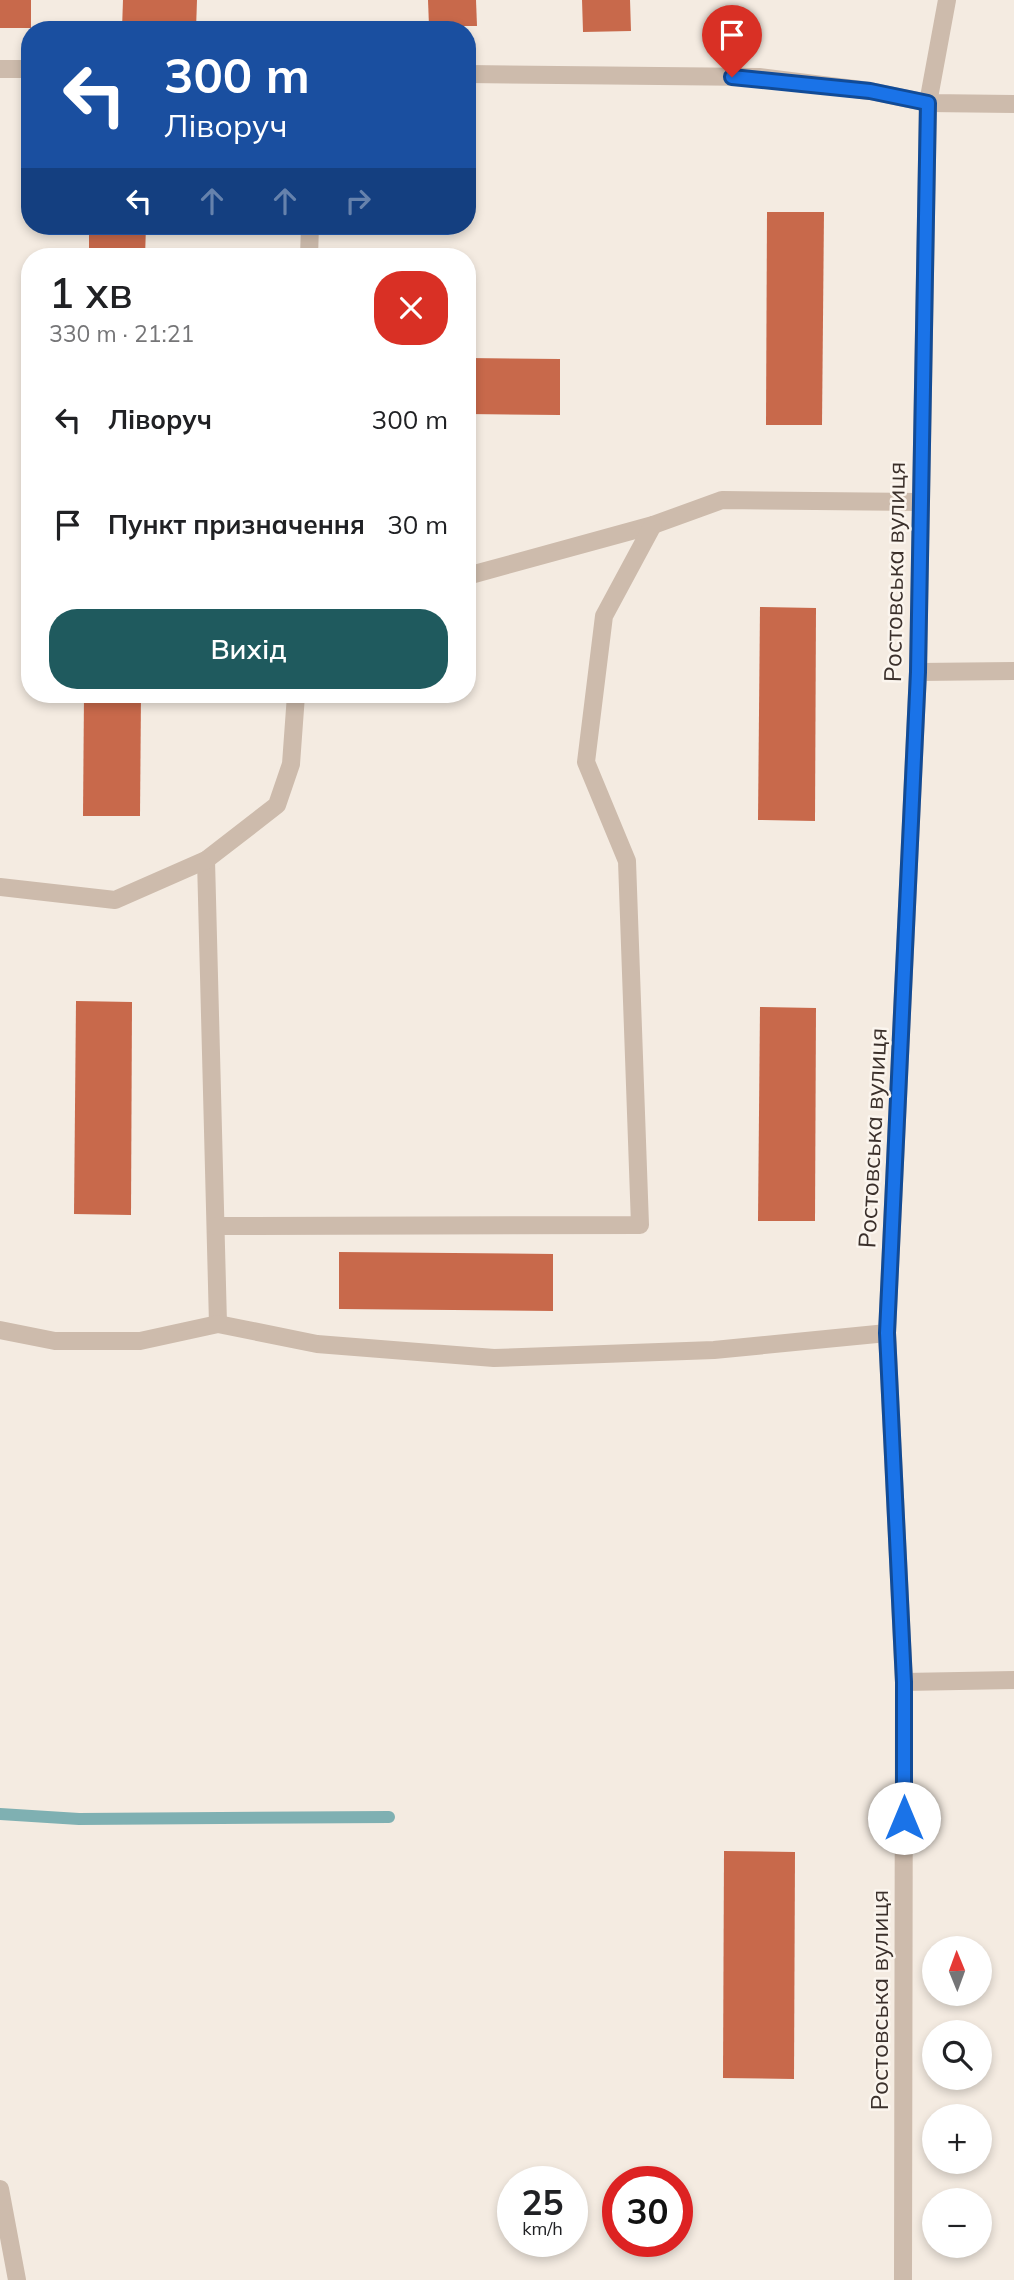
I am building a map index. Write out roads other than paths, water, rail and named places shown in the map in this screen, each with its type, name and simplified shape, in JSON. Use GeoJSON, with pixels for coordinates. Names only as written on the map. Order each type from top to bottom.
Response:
{"type":"FeatureCollection","features":[{"type":"Feature","properties":{"kind":"street","name":"Ростовська вулиця"},"geometry":{"type":"LineString","coordinates":[[903,2280],[904,1682],[887,1333],[918,672],[928,103],[947,0]]}},
{"type":"Feature","properties":{"kind":"street"},"geometry":{"type":"LineString","coordinates":[[0,69],[21,69]]}},
{"type":"Feature","properties":{"kind":"street"},"geometry":{"type":"LineString","coordinates":[[476,74],[759,78],[870,91],[928,103],[1014,104]]}},
{"type":"Feature","properties":{"kind":"street"},"geometry":{"type":"LineString","coordinates":[[476,574],[653,526],[722,500],[920,502]]}},
{"type":"Feature","properties":{"kind":"street"},"geometry":{"type":"LineString","coordinates":[[216,1226],[640,1225],[627,861],[586,762],[604,616],[653,526]]}},
{"type":"Feature","properties":{"kind":"street"},"geometry":{"type":"LineString","coordinates":[[918,672],[1014,671]]}},
{"type":"Feature","properties":{"kind":"street"},"geometry":{"type":"LineString","coordinates":[[0,887],[115,900],[206,860],[277,804],[291,764],[295,703]]}},
{"type":"Feature","properties":{"kind":"street"},"geometry":{"type":"LineString","coordinates":[[206,860],[218,1324]]}},
{"type":"Feature","properties":{"kind":"street"},"geometry":{"type":"LineString","coordinates":[[0,1329],[55,1341],[140,1340],[218,1324],[317,1344],[494,1359],[714,1350],[887,1333]]}},
{"type":"Feature","properties":{"kind":"street"},"geometry":{"type":"LineString","coordinates":[[904,1682],[1014,1680]]}},
{"type":"Feature","properties":{"kind":"street"},"geometry":{"type":"LineString","coordinates":[[0,2189],[17,2280]]}},
{"type":"Feature","properties":{"kind":"waterway"},"geometry":{"type":"LineString","coordinates":[[0,1814],[79,1819],[389,1817]]}}]}
